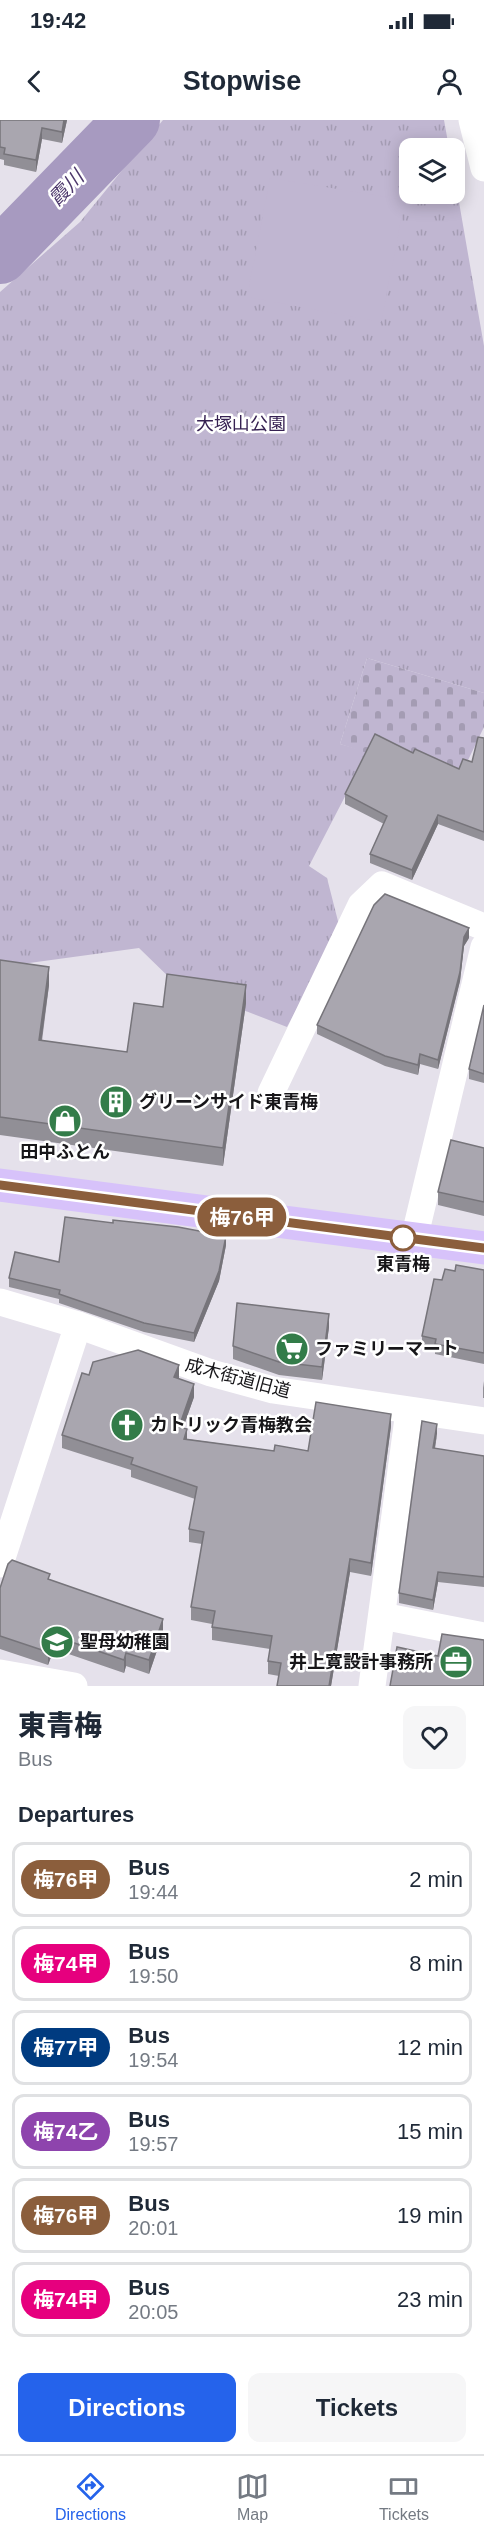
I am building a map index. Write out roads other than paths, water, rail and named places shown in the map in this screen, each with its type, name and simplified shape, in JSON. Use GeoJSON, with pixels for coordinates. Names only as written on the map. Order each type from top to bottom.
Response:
{"type":"FeatureCollection","features":[{"type":"Feature","properties":{"kind":"main road"},"geometry":{"type":"LineString","coordinates":[[0,1185],[484,1248]]}},
{"type":"Feature","properties":{"kind":"street"},"geometry":{"type":"LineString","coordinates":[[472,120],[484,168]]}},
{"type":"Feature","properties":{"kind":"street"},"geometry":{"type":"LineString","coordinates":[[271,1093],[361,905],[382,885],[484,927]]}},
{"type":"Feature","properties":{"kind":"street"},"geometry":{"type":"LineString","coordinates":[[414,1239],[484,947]]}},
{"type":"Feature","properties":{"kind":"street","name":"成木街道旧道"},"geometry":{"type":"LineString","coordinates":[[0,1302],[78,1325],[211,1373],[273,1390],[484,1421]]}},
{"type":"Feature","properties":{"kind":"street"},"geometry":{"type":"LineString","coordinates":[[0,1564],[78,1325]]}},
{"type":"Feature","properties":{"kind":"street"},"geometry":{"type":"LineString","coordinates":[[372,1686],[409,1411]]}},
{"type":"Feature","properties":{"kind":"street"},"geometry":{"type":"LineString","coordinates":[[382,1616],[484,1636]]}},
{"type":"Feature","properties":{"kind":"street"},"geometry":{"type":"LineString","coordinates":[[0,1673],[74,1686]]}},
{"type":"Feature","properties":{"kind":"waterway","name":"霞川"},"geometry":{"type":"LineString","coordinates":[[0,256],[132,120]]}},
{"type":"Feature","properties":{"kind":"place","name":"グリーンサイド東青梅"},"geometry":{"type":"Point","coordinates":[116,1102]}},
{"type":"Feature","properties":{"kind":"place","name":"田中ふとん"},"geometry":{"type":"Point","coordinates":[65,1121]}},
{"type":"Feature","properties":{"kind":"place","name":"東青梅"},"geometry":{"type":"Point","coordinates":[403,1238]}},
{"type":"Feature","properties":{"kind":"place","name":"ファミリーマート"},"geometry":{"type":"Point","coordinates":[292,1349]}},
{"type":"Feature","properties":{"kind":"place","name":"カトリック青梅教会"},"geometry":{"type":"Point","coordinates":[127,1425]}},
{"type":"Feature","properties":{"kind":"place","name":"聖母幼稚園"},"geometry":{"type":"Point","coordinates":[57,1642]}},
{"type":"Feature","properties":{"kind":"place","name":"井上寛設計事務所"},"geometry":{"type":"Point","coordinates":[456,1662]}},
{"type":"Feature","properties":{"kind":"park label","name":"大塚山公園"},"geometry":{"type":"Point","coordinates":[241,424]}}]}
